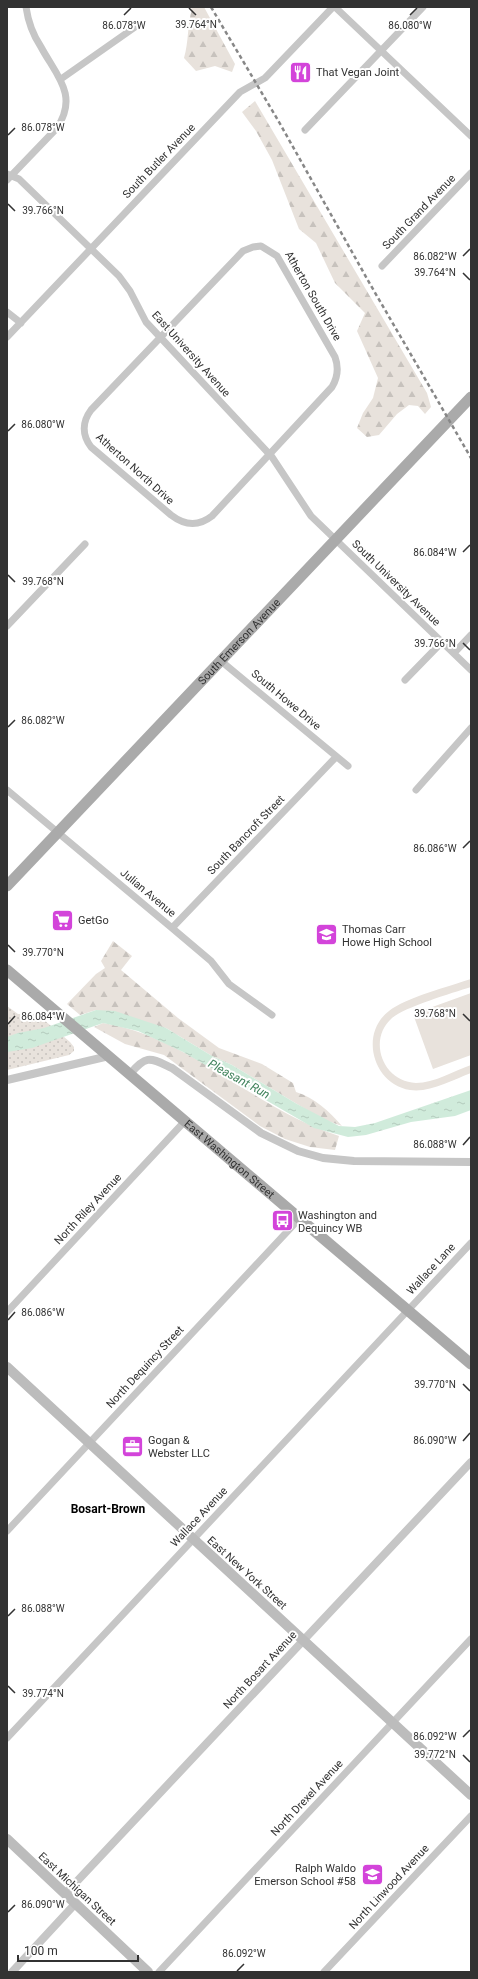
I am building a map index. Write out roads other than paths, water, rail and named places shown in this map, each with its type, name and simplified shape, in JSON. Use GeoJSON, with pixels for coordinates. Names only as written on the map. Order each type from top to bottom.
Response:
{"type":"FeatureCollection","features":[{"type":"Feature","properties":{"kind":"main road","name":"South Emerson Avenue"},"geometry":{"type":"LineString","coordinates":[[7,886],[471,397]]}},
{"type":"Feature","properties":{"kind":"main road","name":"East Washington Street"},"geometry":{"type":"LineString","coordinates":[[7,970],[471,1364]]}},
{"type":"Feature","properties":{"kind":"main road","name":"East New York Street"},"geometry":{"type":"LineString","coordinates":[[7,1367],[192,1540],[303,1640],[471,1796]]}},
{"type":"Feature","properties":{"kind":"main road","name":"East Michigan Street"},"geometry":{"type":"LineString","coordinates":[[8,1842],[148,1972]]}},
{"type":"Feature","properties":{"kind":"street"},"geometry":{"type":"LineString","coordinates":[[9,176],[61,122],[66,103],[65,88],[61,79],[38,43],[30,23],[26,7]]}},
{"type":"Feature","properties":{"kind":"street"},"geometry":{"type":"LineString","coordinates":[[334,7],[471,136]]}},
{"type":"Feature","properties":{"kind":"street","name":"South Butler Avenue"},"geometry":{"type":"LineString","coordinates":[[7,337],[240,92],[265,78],[334,7]]}},
{"type":"Feature","properties":{"kind":"street"},"geometry":{"type":"LineString","coordinates":[[305,130],[423,7]]}},
{"type":"Feature","properties":{"kind":"street"},"geometry":{"type":"LineString","coordinates":[[61,79],[138,25]]}},
{"type":"Feature","properties":{"kind":"street","name":"South Grand Avenue"},"geometry":{"type":"LineString","coordinates":[[382,266],[471,173]]}},
{"type":"Feature","properties":{"kind":"street","name":"East University Avenue"},"geometry":{"type":"LineString","coordinates":[[9,176],[19,179],[92,248],[119,276],[130,291],[143,318],[160,338],[270,454],[281,468],[308,512],[336,540]]}},
{"type":"Feature","properties":{"kind":"street","name":"Atherton South Drive"},"geometry":{"type":"LineString","coordinates":[[160,338],[243,251],[261,246],[277,256],[335,357],[338,367],[337,378],[332,387],[270,454]]}},
{"type":"Feature","properties":{"kind":"street"},"geometry":{"type":"LineString","coordinates":[[7,312],[21,322]]}},
{"type":"Feature","properties":{"kind":"street","name":"Atherton North Drive"},"geometry":{"type":"LineString","coordinates":[[160,338],[89,413],[84,430],[87,441],[91,447],[171,515],[184,523],[195,524],[212,516],[270,454]]}},
{"type":"Feature","properties":{"kind":"street","name":"South University Avenue"},"geometry":{"type":"LineString","coordinates":[[336,540],[454,653]]}},
{"type":"Feature","properties":{"kind":"street"},"geometry":{"type":"LineString","coordinates":[[7,626],[85,544]]}},
{"type":"Feature","properties":{"kind":"street"},"geometry":{"type":"LineString","coordinates":[[471,635],[454,653],[471,670]]}},
{"type":"Feature","properties":{"kind":"street"},"geometry":{"type":"LineString","coordinates":[[405,680],[442,642]]}},
{"type":"Feature","properties":{"kind":"street","name":"South Howe Drive"},"geometry":{"type":"LineString","coordinates":[[221,660],[348,766]]}},
{"type":"Feature","properties":{"kind":"street"},"geometry":{"type":"LineString","coordinates":[[416,790],[471,728]]}},
{"type":"Feature","properties":{"kind":"street","name":"South Bancroft Street"},"geometry":{"type":"LineString","coordinates":[[172,928],[336,757]]}},
{"type":"Feature","properties":{"kind":"street","name":"Julian Avenue"},"geometry":{"type":"LineString","coordinates":[[7,790],[211,962],[229,984],[272,1015]]}},
{"type":"Feature","properties":{"kind":"street"},"geometry":{"type":"LineString","coordinates":[[7,1080],[109,1056]]}},
{"type":"Feature","properties":{"kind":"street"},"geometry":{"type":"LineString","coordinates":[[130,1074],[138,1065],[146,1060],[151,1059],[159,1062],[172,1068],[260,1133],[287,1147],[316,1157],[354,1161],[471,1162]]}},
{"type":"Feature","properties":{"kind":"street","name":"North Riley Avenue"},"geometry":{"type":"LineString","coordinates":[[7,1312],[185,1121]]}},
{"type":"Feature","properties":{"kind":"street","name":"North Dequincy Street"},"geometry":{"type":"LineString","coordinates":[[7,1531],[299,1219]]}},
{"type":"Feature","properties":{"kind":"street","name":"Wallace Lane"},"geometry":{"type":"LineString","coordinates":[[407,1310],[471,1242]]}},
{"type":"Feature","properties":{"kind":"street","name":"Wallace Avenue"},"geometry":{"type":"LineString","coordinates":[[7,1738],[407,1310]]}},
{"type":"Feature","properties":{"kind":"street","name":"North Bosart Avenue"},"geometry":{"type":"LineString","coordinates":[[65,1894],[471,1462]]}},
{"type":"Feature","properties":{"kind":"street","name":"North Drexel Avenue"},"geometry":{"type":"LineString","coordinates":[[159,1972],[471,1639]]}},
{"type":"Feature","properties":{"kind":"street","name":"North Linwood Avenue"},"geometry":{"type":"LineString","coordinates":[[324,1972],[471,1816]]}},
{"type":"Feature","properties":{"kind":"street"},"geometry":{"type":"LineString","coordinates":[[12,1972],[75,1904]]}},
{"type":"Feature","properties":{"kind":"water","name":"Pleasant Run"},"geometry":{"type":"Polygon","coordinates":[[[96,1010],[115,1011],[166,1028],[212,1056],[232,1065],[297,1104],[339,1126],[355,1127],[375,1123],[471,1090],[471,1110],[455,1116],[411,1122],[366,1135],[348,1137],[314,1128],[183,1052],[138,1031],[103,1023],[32,1048],[7,1052],[7,1037],[18,1033],[44,1028],[96,1010]]]}},
{"type":"Feature","properties":{"kind":"railway"},"geometry":{"type":"LineString","coordinates":[[211,7],[279,122],[370,284],[471,458]]}},
{"type":"Feature","properties":{"kind":"place","name":"That Vegan Joint"},"geometry":{"type":"Point","coordinates":[300,72]}},
{"type":"Feature","properties":{"kind":"place","name":"GetGo"},"geometry":{"type":"Point","coordinates":[62,920]}},
{"type":"Feature","properties":{"kind":"place","name":"Thomas Carr Howe High School"},"geometry":{"type":"Point","coordinates":[326,935]}},
{"type":"Feature","properties":{"kind":"place","name":"Washington and Dequincy WB"},"geometry":{"type":"Point","coordinates":[283,1221]}},
{"type":"Feature","properties":{"kind":"place","name":"Gogan & Webster LLC"},"geometry":{"type":"Point","coordinates":[133,1446]}},
{"type":"Feature","properties":{"kind":"place","name":"Ralph Waldo Emerson School #58"},"geometry":{"type":"Point","coordinates":[372,1874]}},
{"type":"Feature","properties":{"kind":"district","name":"Bosart-Brown"},"geometry":{"type":"Point","coordinates":[108,1509]}}]}
